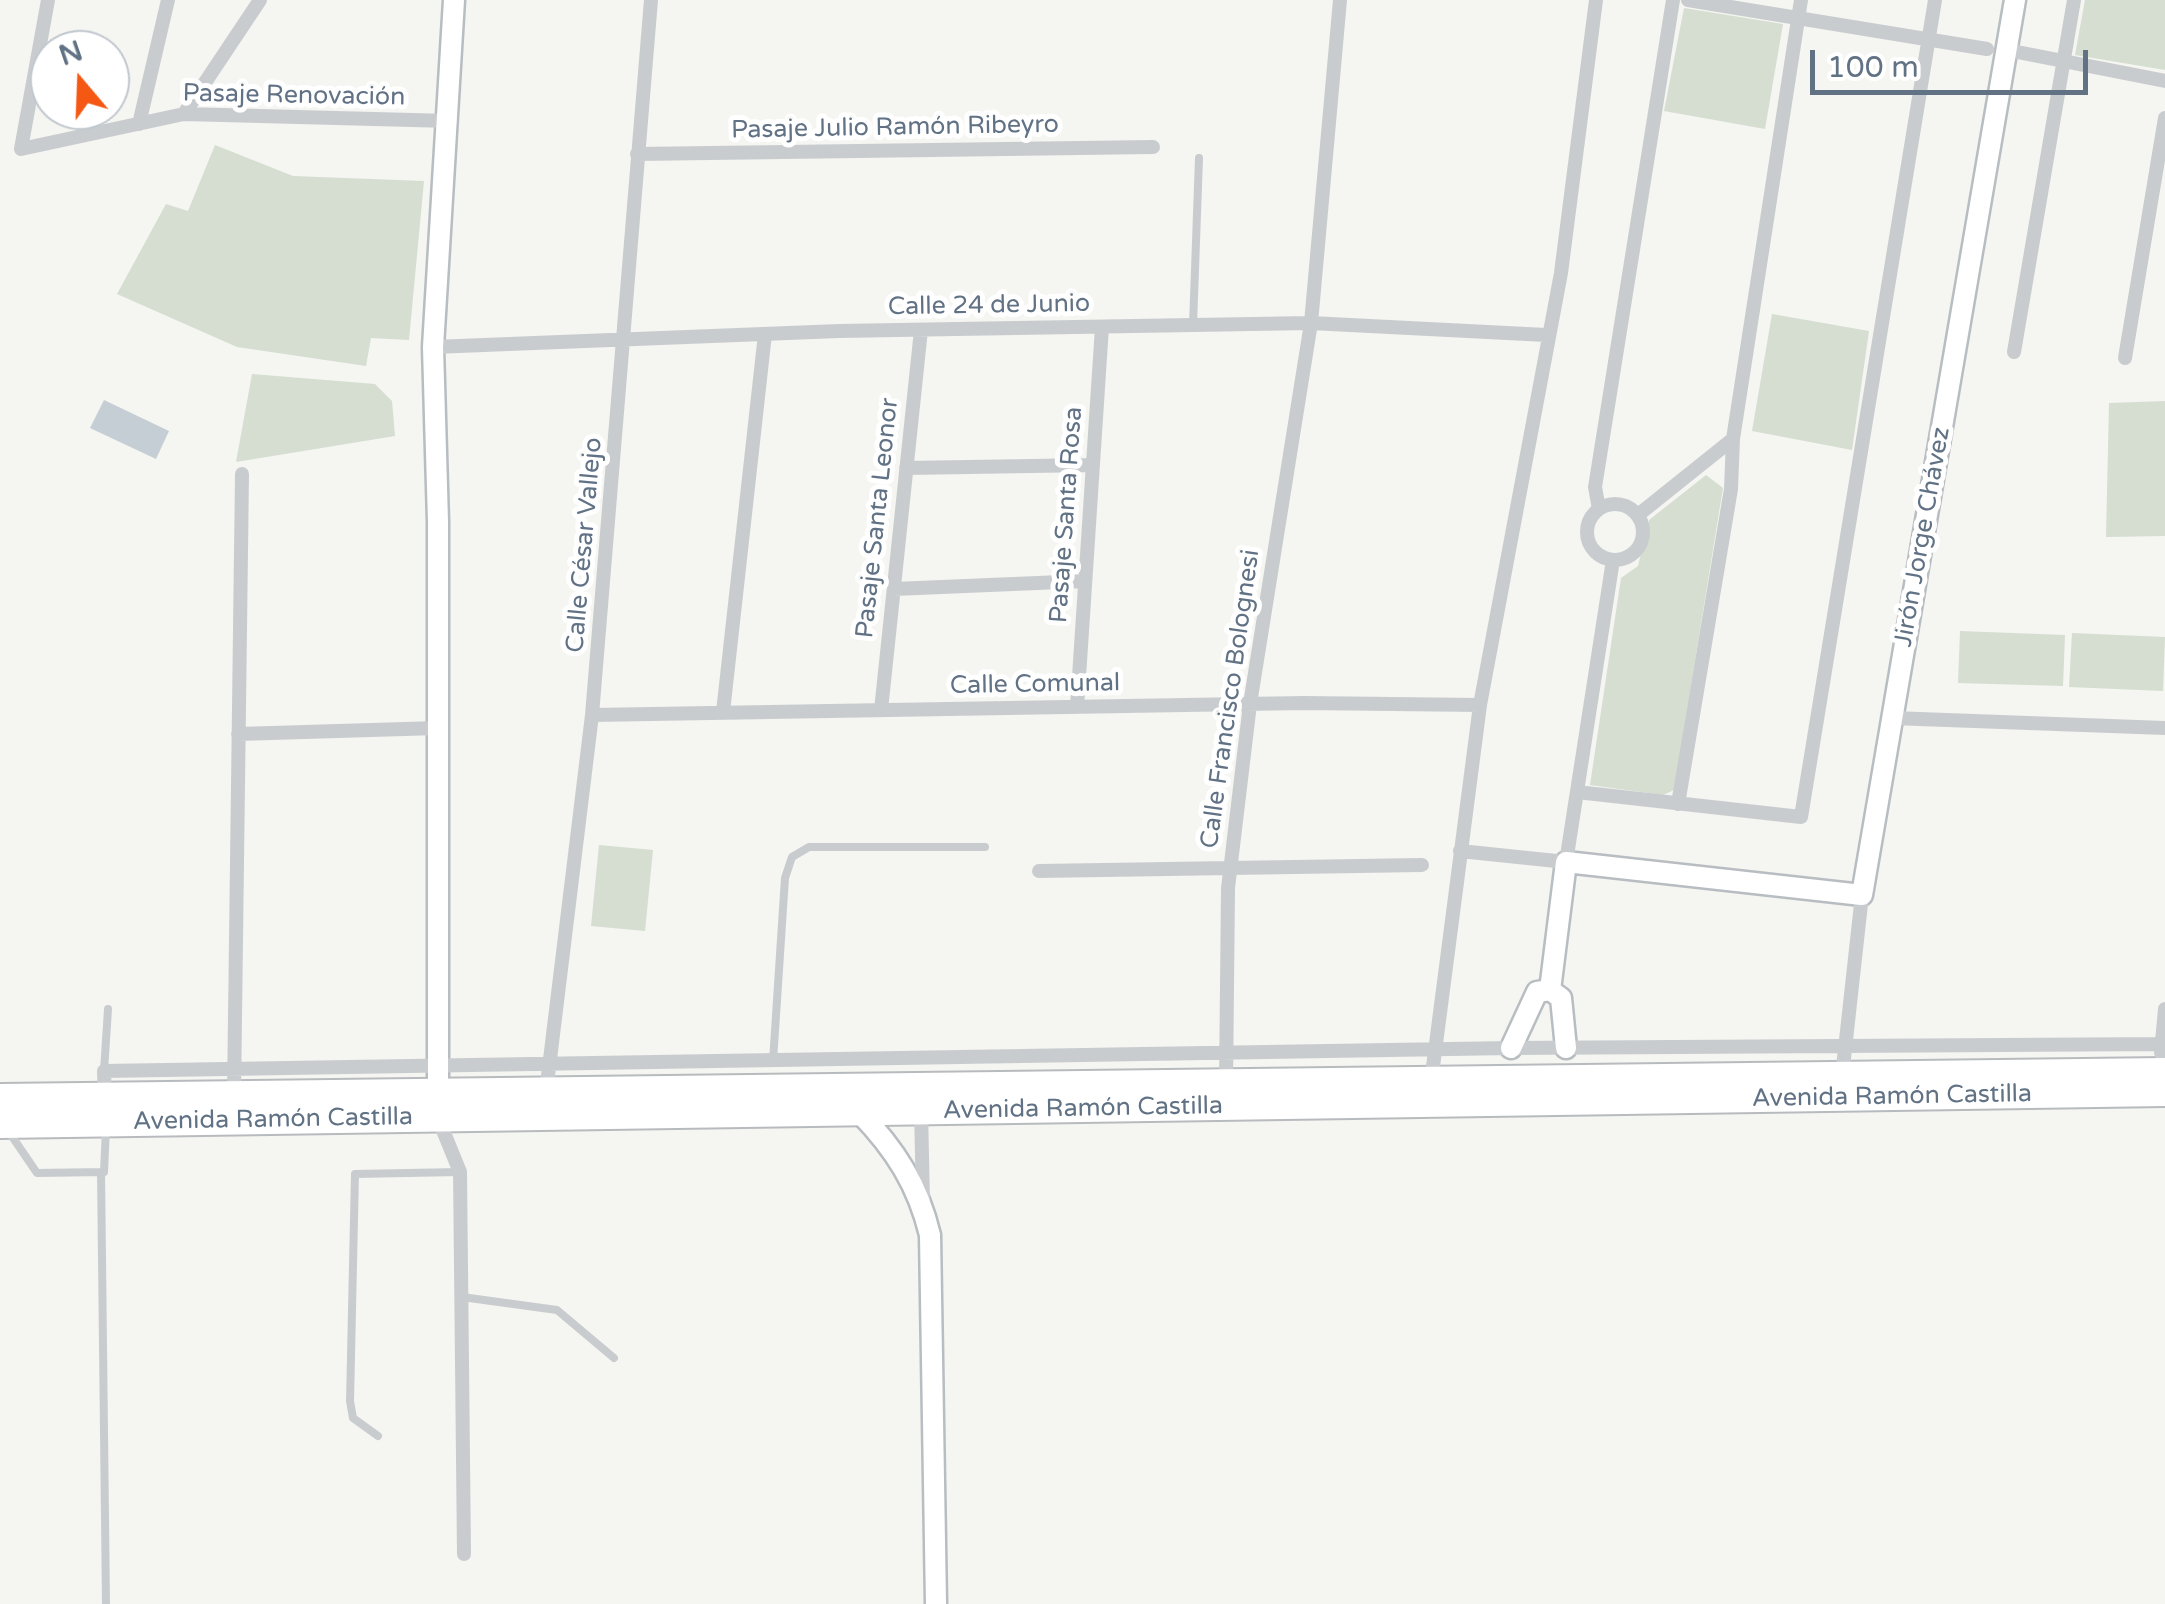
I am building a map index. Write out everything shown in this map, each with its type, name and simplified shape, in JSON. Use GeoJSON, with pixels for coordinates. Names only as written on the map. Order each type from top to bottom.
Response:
{"type":"FeatureCollection","features":[{"type":"Feature","properties":{"kind":"highway","name":"Avenida Ramón Castilla"},"geometry":{"type":"LineString","coordinates":[[105,1097],[438,1093],[548,1079],[773,1076],[920,1100],[2163,1065]]}},
{"type":"Feature","properties":{"kind":"highway","name":"Avenida Ramón Castilla"},"geometry":{"type":"LineString","coordinates":[[1,1115],[105,1097],[234,1083],[860,1112],[1020,1072],[1226,1084],[1842,1076],[2163,1065]]}},
{"type":"Feature","properties":{"kind":"street","name":"Pasaje Renovación"},"geometry":{"type":"LineString","coordinates":[[48,0],[21,149],[184,114],[450,121]]}},
{"type":"Feature","properties":{"kind":"street"},"geometry":{"type":"LineString","coordinates":[[138,124],[168,0]]}},
{"type":"Feature","properties":{"kind":"street"},"geometry":{"type":"LineString","coordinates":[[184,114],[260,0]]}},
{"type":"Feature","properties":{"kind":"street"},"geometry":{"type":"LineString","coordinates":[[454,0],[450,121],[433,347],[438,1093],[460,1172],[464,1554]]}},
{"type":"Feature","properties":{"kind":"street","name":"Calle César Vallejo"},"geometry":{"type":"LineString","coordinates":[[548,1079],[592,715],[626,340],[651,0]]}},
{"type":"Feature","properties":{"kind":"street","name":"Calle Francisco Bolognesi"},"geometry":{"type":"LineString","coordinates":[[1226,1084],[1230,869],[1250,704],[1310,323],[1340,0]]}},
{"type":"Feature","properties":{"kind":"street"},"geometry":{"type":"LineString","coordinates":[[1431,1082],[1480,705],[1546,335],[1561,273],[1596,0]]}},
{"type":"Feature","properties":{"kind":"street"},"geometry":{"type":"LineString","coordinates":[[1599,508],[1595,487],[1674,0]]}},
{"type":"Feature","properties":{"kind":"street"},"geometry":{"type":"LineString","coordinates":[[1688,0],[2165,81]]}},
{"type":"Feature","properties":{"kind":"street"},"geometry":{"type":"LineString","coordinates":[[1678,804],[1732,489],[1733,438],[1802,0]]}},
{"type":"Feature","properties":{"kind":"street"},"geometry":{"type":"LineString","coordinates":[[1576,792],[1802,817],[1935,0]]}},
{"type":"Feature","properties":{"kind":"street","name":"Jirón Jorge Chávez"},"geometry":{"type":"LineString","coordinates":[[1842,1076],[1862,895],[1997,50],[2016,0]]}},
{"type":"Feature","properties":{"kind":"street"},"geometry":{"type":"LineString","coordinates":[[2014,352],[2074,0]]}},
{"type":"Feature","properties":{"kind":"street"},"geometry":{"type":"LineString","coordinates":[[2126,358],[2165,118]]}},
{"type":"Feature","properties":{"kind":"street","name":"Pasaje Julio Ramón Ribeyro"},"geometry":{"type":"LineString","coordinates":[[637,154],[1153,147]]}},
{"type":"Feature","properties":{"kind":"street","name":"Calle 24 de Junio"},"geometry":{"type":"LineString","coordinates":[[433,347],[765,334],[1310,323],[1546,335]]}},
{"type":"Feature","properties":{"kind":"street","name":"Pasaje Santa Rosa"},"geometry":{"type":"LineString","coordinates":[[1076,706],[1102,326]]}},
{"type":"Feature","properties":{"kind":"street","name":"Pasaje Santa Leonor"},"geometry":{"type":"LineString","coordinates":[[881,710],[921,330]]}},
{"type":"Feature","properties":{"kind":"street"},"geometry":{"type":"LineString","coordinates":[[723,712],[765,334]]}},
{"type":"Feature","properties":{"kind":"street"},"geometry":{"type":"LineString","coordinates":[[1638,515],[1733,438]]}},
{"type":"Feature","properties":{"kind":"street"},"geometry":{"type":"LineString","coordinates":[[906,468],[1093,465]]}},
{"type":"Feature","properties":{"kind":"street"},"geometry":{"type":"LineString","coordinates":[[234,1083],[242,474]]}},
{"type":"Feature","properties":{"kind":"street"},"geometry":{"type":"LineString","coordinates":[[1624,505],[1638,515],[1643,532],[1638,549],[1613,560],[1597,554],[1588,540],[1588,522],[1599,508],[1624,505]]}},
{"type":"Feature","properties":{"kind":"street"},"geometry":{"type":"LineString","coordinates":[[1550,990],[1613,560]]}},
{"type":"Feature","properties":{"kind":"street"},"geometry":{"type":"LineString","coordinates":[[894,589],[1085,581]]}},
{"type":"Feature","properties":{"kind":"street","name":"Calle Comunal"},"geometry":{"type":"LineString","coordinates":[[592,715],[1250,704],[1480,705]]}},
{"type":"Feature","properties":{"kind":"street"},"geometry":{"type":"LineString","coordinates":[[1892,718],[2165,728]]}},
{"type":"Feature","properties":{"kind":"street"},"geometry":{"type":"LineString","coordinates":[[238,734],[438,728]]}},
{"type":"Feature","properties":{"kind":"street"},"geometry":{"type":"LineString","coordinates":[[1460,851],[1862,895]]}},
{"type":"Feature","properties":{"kind":"street"},"geometry":{"type":"LineString","coordinates":[[1039,870],[1422,865]]}},
{"type":"Feature","properties":{"kind":"street"},"geometry":{"type":"LineString","coordinates":[[1511,1048],[1536,992],[1550,990],[1561,998],[1568,1078]]}},
{"type":"Feature","properties":{"kind":"street"},"geometry":{"type":"LineString","coordinates":[[773,1076],[1020,1072],[1226,1055],[1511,1048],[1843,1046],[2163,1065],[2165,1009]]}},
{"type":"Feature","properties":{"kind":"street"},"geometry":{"type":"LineString","coordinates":[[920,1100],[922,1204]]}},
{"type":"Feature","properties":{"kind":"street"},"geometry":{"type":"LineString","coordinates":[[860,1112],[902,1164],[922,1204],[930,1235],[936,1604]]}},
{"type":"Feature","properties":{"kind":"lane"},"geometry":{"type":"LineString","coordinates":[[1194,325],[1200,158]]}},
{"type":"Feature","properties":{"kind":"lane"},"geometry":{"type":"LineString","coordinates":[[773,1076],[785,878],[792,858],[809,847],[985,847]]}},
{"type":"Feature","properties":{"kind":"lane"},"geometry":{"type":"LineString","coordinates":[[1,1115],[36,1172],[104,1172],[108,1009]]}},
{"type":"Feature","properties":{"kind":"lane"},"geometry":{"type":"LineString","coordinates":[[101,1172],[106,1604]]}},
{"type":"Feature","properties":{"kind":"lane"},"geometry":{"type":"LineString","coordinates":[[378,1436],[353,1418],[350,1401],[355,1174],[460,1172]]}},
{"type":"Feature","properties":{"kind":"lane"},"geometry":{"type":"LineString","coordinates":[[462,1296],[558,1310],[614,1358]]}},
{"type":"Feature","properties":{"kind":"shaded area"},"geometry":{"type":"Polygon","coordinates":[[[2085,0],[2165,0],[2165,70],[2075,55],[2085,0]]]}},
{"type":"Feature","properties":{"kind":"shaded area"},"geometry":{"type":"Polygon","coordinates":[[[1684,8],[1783,24],[1765,129],[1664,111],[1684,8]]]}},
{"type":"Feature","properties":{"kind":"shaded area"},"geometry":{"type":"Polygon","coordinates":[[[215,145],[293,176],[424,181],[409,340],[371,338],[366,366],[237,347],[117,294],[166,204],[188,211],[215,145]]]}},
{"type":"Feature","properties":{"kind":"shaded area"},"geometry":{"type":"Polygon","coordinates":[[[1772,314],[1869,331],[1852,450],[1752,431],[1772,314]]]}},
{"type":"Feature","properties":{"kind":"shaded area"},"geometry":{"type":"Polygon","coordinates":[[[252,374],[375,384],[392,401],[395,436],[236,462],[252,374]]]}},
{"type":"Feature","properties":{"kind":"shaded area"},"geometry":{"type":"Polygon","coordinates":[[[104,400],[169,431],[156,459],[90,428],[104,400]]]}},
{"type":"Feature","properties":{"kind":"shaded area"},"geometry":{"type":"Polygon","coordinates":[[[2165,401],[2165,536],[2106,537],[2109,403],[2165,401]]]}},
{"type":"Feature","properties":{"kind":"shaded area"},"geometry":{"type":"Polygon","coordinates":[[[1706,475],[1723,488],[1674,790],[1663,795],[1590,785],[1621,578],[1638,566],[1649,520],[1706,475]]]}},
{"type":"Feature","properties":{"kind":"shaded area"},"geometry":{"type":"Polygon","coordinates":[[[1960,631],[2065,635],[2063,686],[1958,683],[1960,631]]]}},
{"type":"Feature","properties":{"kind":"shaded area"},"geometry":{"type":"Polygon","coordinates":[[[2072,633],[2165,637],[2163,691],[2069,687],[2072,633]]]}},
{"type":"Feature","properties":{"kind":"shaded area"},"geometry":{"type":"Polygon","coordinates":[[[599,845],[653,850],[645,931],[591,926],[599,845]]]}}]}
